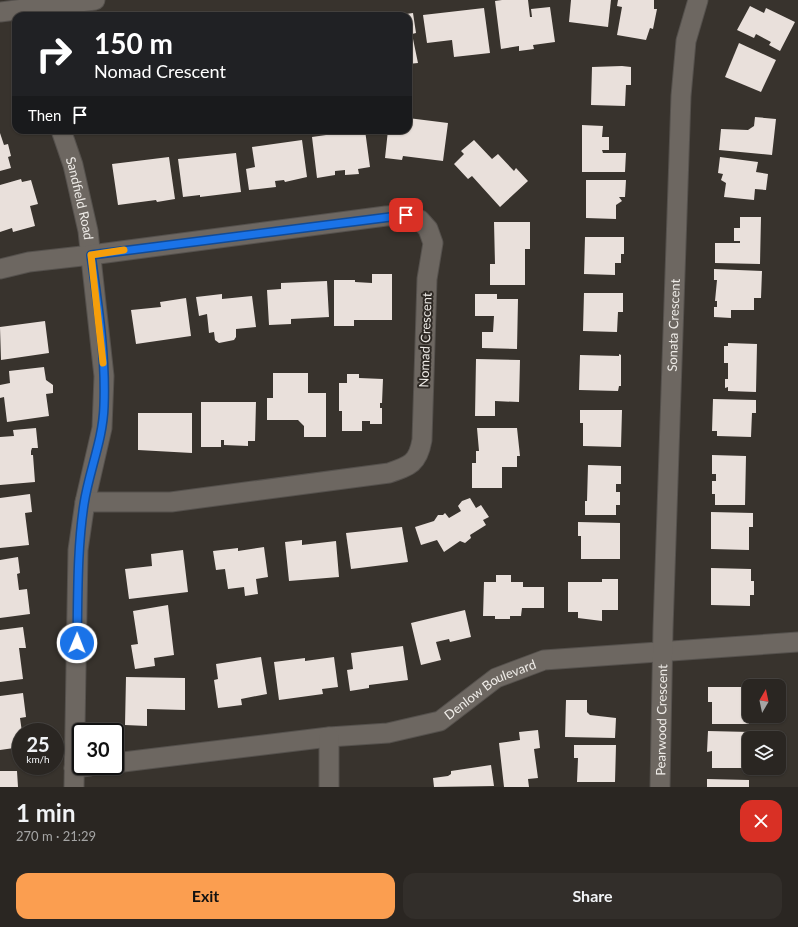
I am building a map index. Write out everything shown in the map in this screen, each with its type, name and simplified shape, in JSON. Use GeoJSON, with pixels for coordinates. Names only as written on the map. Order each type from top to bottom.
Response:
{"type":"FeatureCollection","features":[{"type":"Feature","properties":{"kind":"street"},"geometry":{"type":"LineString","coordinates":[[10,11],[95,0]]}},
{"type":"Feature","properties":{"kind":"street","name":"Sonata Crescent"},"geometry":{"type":"LineString","coordinates":[[662,652],[681,96],[686,42],[698,0]]}},
{"type":"Feature","properties":{"kind":"street","name":"Sandfield Road"},"geometry":{"type":"LineString","coordinates":[[62,134],[73,165],[88,231],[104,376],[104,407],[99,448],[85,502],[78,550],[81,723]]}},
{"type":"Feature","properties":{"kind":"street","name":"Nomad Crescent"},"geometry":{"type":"LineString","coordinates":[[0,269],[29,262],[406,215],[420,220],[428,229],[433,243],[427,279],[422,440],[419,454],[407,467],[389,473],[171,502],[85,502]]}},
{"type":"Feature","properties":{"kind":"street","name":"Denlow Boulevard"},"geometry":{"type":"LineString","coordinates":[[124,762],[329,737],[388,733],[440,721],[496,678],[544,660],[798,642]]}},
{"type":"Feature","properties":{"kind":"street","name":"Pearwood Crescent"},"geometry":{"type":"LineString","coordinates":[[660,787],[662,652]]}},
{"type":"Feature","properties":{"kind":"street"},"geometry":{"type":"LineString","coordinates":[[328,787],[329,737]]}},
{"type":"Feature","properties":{"kind":"street","name":"Sandfield Road"},"geometry":{"type":"LineString","coordinates":[[74,787],[79,775]]}},
{"type":"Feature","properties":{"kind":"building"},"geometry":{"type":"Polygon","coordinates":[[[528,0],[530,17],[532,17],[531,9],[550,7],[555,42],[533,45],[534,49],[519,51],[519,46],[501,49],[495,1],[528,0]]]}},
{"type":"Feature","properties":{"kind":"building"},"geometry":{"type":"Polygon","coordinates":[[[571,0],[611,0],[608,27],[569,22],[571,0]]]}},
{"type":"Feature","properties":{"kind":"building"},"geometry":{"type":"Polygon","coordinates":[[[618,0],[654,0],[654,9],[657,9],[653,29],[650,28],[646,40],[617,35],[622,7],[617,6],[618,0]]]}},
{"type":"Feature","properties":{"kind":"building"},"geometry":{"type":"Polygon","coordinates":[[[750,6],[764,13],[766,8],[795,22],[780,51],[769,45],[771,42],[756,34],[754,38],[737,30],[750,6]]]}},
{"type":"Feature","properties":{"kind":"building"},"geometry":{"type":"Polygon","coordinates":[[[484,8],[490,53],[454,57],[452,40],[427,43],[423,15],[484,8]]]}},
{"type":"Feature","properties":{"kind":"building"},"geometry":{"type":"Polygon","coordinates":[[[412,13],[416,33],[412,34],[412,13]]]}},
{"type":"Feature","properties":{"kind":"building"},"geometry":{"type":"Polygon","coordinates":[[[412,34],[418,63],[412,64],[412,34]]]}},
{"type":"Feature","properties":{"kind":"building"},"geometry":{"type":"Polygon","coordinates":[[[739,43],[776,60],[761,92],[725,77],[739,43]]]}},
{"type":"Feature","properties":{"kind":"building"},"geometry":{"type":"Polygon","coordinates":[[[592,67],[631,67],[631,85],[626,85],[625,106],[591,105],[592,67]]]}},
{"type":"Feature","properties":{"kind":"building"},"geometry":{"type":"Polygon","coordinates":[[[755,117],[776,119],[772,155],[719,150],[721,129],[748,130],[754,126],[755,117]]]}},
{"type":"Feature","properties":{"kind":"building"},"geometry":{"type":"Polygon","coordinates":[[[412,118],[448,123],[443,161],[403,156],[402,160],[385,158],[388,134],[412,134],[412,118]]]}},
{"type":"Feature","properties":{"kind":"building"},"geometry":{"type":"Polygon","coordinates":[[[582,125],[603,126],[602,137],[609,137],[609,150],[602,150],[603,153],[626,153],[625,172],[582,172],[582,125]]]}},
{"type":"Feature","properties":{"kind":"building"},"geometry":{"type":"Polygon","coordinates":[[[0,133],[4,145],[8,144],[11,156],[8,157],[11,168],[0,171],[0,133]]]}},
{"type":"Feature","properties":{"kind":"building"},"geometry":{"type":"Polygon","coordinates":[[[333,134],[366,134],[370,167],[358,169],[359,174],[345,175],[345,170],[335,171],[335,175],[317,178],[312,137],[333,134]]]}},
{"type":"Feature","properties":{"kind":"building"},"geometry":{"type":"Polygon","coordinates":[[[302,140],[307,177],[285,182],[284,180],[275,181],[276,187],[249,190],[246,169],[255,167],[252,147],[302,140]]]}},
{"type":"Feature","properties":{"kind":"building"},"geometry":{"type":"Polygon","coordinates":[[[474,140],[492,159],[498,154],[514,171],[516,168],[528,181],[500,207],[472,176],[468,179],[454,164],[464,154],[461,151],[474,140]]]}},
{"type":"Feature","properties":{"kind":"building"},"geometry":{"type":"Polygon","coordinates":[[[236,153],[241,192],[200,197],[200,195],[183,197],[178,159],[236,153]]]}},
{"type":"Feature","properties":{"kind":"building"},"geometry":{"type":"Polygon","coordinates":[[[169,157],[175,199],[118,205],[112,164],[169,157]]]}},
{"type":"Feature","properties":{"kind":"building"},"geometry":{"type":"Polygon","coordinates":[[[720,157],[758,162],[756,172],[768,174],[766,190],[755,189],[754,200],[724,197],[726,183],[721,180],[723,174],[718,173],[720,157]]]}},
{"type":"Feature","properties":{"kind":"building"},"geometry":{"type":"Polygon","coordinates":[[[21,179],[22,182],[31,180],[38,204],[30,206],[35,226],[13,232],[12,228],[0,232],[0,185],[21,179]]]}},
{"type":"Feature","properties":{"kind":"building"},"geometry":{"type":"Polygon","coordinates":[[[586,180],[626,180],[625,197],[619,197],[622,201],[616,205],[616,219],[586,218],[586,180]]]}},
{"type":"Feature","properties":{"kind":"building"},"geometry":{"type":"Polygon","coordinates":[[[740,217],[761,217],[760,264],[715,263],[715,243],[740,243],[740,241],[734,241],[734,228],[740,228],[740,217]]]}},
{"type":"Feature","properties":{"kind":"building"},"geometry":{"type":"Polygon","coordinates":[[[494,222],[530,222],[530,249],[525,249],[525,285],[490,285],[490,264],[495,264],[494,222]]]}},
{"type":"Feature","properties":{"kind":"building"},"geometry":{"type":"Polygon","coordinates":[[[585,237],[624,237],[624,254],[621,254],[621,263],[615,263],[615,275],[584,274],[585,237]]]}},
{"type":"Feature","properties":{"kind":"building"},"geometry":{"type":"Polygon","coordinates":[[[714,269],[762,271],[761,298],[754,298],[754,310],[731,310],[731,318],[714,317],[714,307],[717,307],[717,301],[715,301],[717,280],[714,280],[714,269]]]}},
{"type":"Feature","properties":{"kind":"building"},"geometry":{"type":"Polygon","coordinates":[[[372,274],[392,274],[392,320],[354,320],[354,326],[334,326],[334,280],[355,280],[355,282],[372,283],[372,274]]]}},
{"type":"Feature","properties":{"kind":"building"},"geometry":{"type":"Polygon","coordinates":[[[327,281],[329,317],[291,319],[291,324],[269,325],[267,290],[281,289],[281,283],[327,281]]]}},
{"type":"Feature","properties":{"kind":"building"},"geometry":{"type":"Polygon","coordinates":[[[584,293],[623,293],[623,312],[618,312],[617,332],[583,331],[584,293]]]}},
{"type":"Feature","properties":{"kind":"building"},"geometry":{"type":"Polygon","coordinates":[[[222,294],[222,299],[252,296],[256,327],[236,329],[236,337],[234,340],[219,343],[215,340],[214,332],[209,333],[207,314],[199,316],[196,297],[222,294]]]}},
{"type":"Feature","properties":{"kind":"building"},"geometry":{"type":"Polygon","coordinates":[[[475,294],[497,294],[497,299],[518,299],[517,349],[482,348],[482,332],[493,332],[494,316],[475,316],[475,294]]]}},
{"type":"Feature","properties":{"kind":"building"},"geometry":{"type":"Polygon","coordinates":[[[186,298],[191,336],[136,344],[131,310],[161,307],[160,302],[186,298]]]}},
{"type":"Feature","properties":{"kind":"building"},"geometry":{"type":"Polygon","coordinates":[[[45,321],[49,353],[1,360],[0,327],[45,321]]]}},
{"type":"Feature","properties":{"kind":"building"},"geometry":{"type":"Polygon","coordinates":[[[728,343],[757,344],[756,392],[728,391],[728,387],[725,388],[725,379],[728,379],[728,363],[724,363],[724,346],[728,346],[728,343]]]}},
{"type":"Feature","properties":{"kind":"building"},"geometry":{"type":"Polygon","coordinates":[[[619,354],[621,355],[621,386],[619,386],[618,391],[579,390],[580,355],[619,356],[619,354]]]}},
{"type":"Feature","properties":{"kind":"building"},"geometry":{"type":"Polygon","coordinates":[[[476,359],[520,360],[519,402],[495,401],[495,416],[475,416],[476,359]]]}},
{"type":"Feature","properties":{"kind":"building"},"geometry":{"type":"Polygon","coordinates":[[[44,367],[46,380],[53,385],[53,393],[46,394],[49,416],[7,422],[4,397],[0,398],[0,385],[10,383],[9,371],[44,367]]]}},
{"type":"Feature","properties":{"kind":"building"},"geometry":{"type":"Polygon","coordinates":[[[273,373],[308,373],[308,393],[326,393],[326,437],[304,437],[304,426],[298,420],[267,420],[267,398],[273,398],[273,373]]]}},
{"type":"Feature","properties":{"kind":"building"},"geometry":{"type":"Polygon","coordinates":[[[347,374],[359,374],[359,378],[383,379],[382,403],[380,403],[380,408],[382,408],[382,424],[370,424],[370,421],[362,421],[362,431],[342,431],[342,411],[339,411],[339,383],[347,383],[347,374]]]}},
{"type":"Feature","properties":{"kind":"building"},"geometry":{"type":"Polygon","coordinates":[[[713,399],[756,400],[756,413],[752,413],[751,437],[717,436],[717,431],[712,431],[713,399]]]}},
{"type":"Feature","properties":{"kind":"building"},"geometry":{"type":"Polygon","coordinates":[[[201,402],[256,402],[255,441],[248,441],[248,446],[224,445],[224,440],[221,440],[221,447],[201,447],[201,402]]]}},
{"type":"Feature","properties":{"kind":"building"},"geometry":{"type":"Polygon","coordinates":[[[580,410],[622,410],[621,447],[583,446],[583,423],[580,423],[580,410]]]}},
{"type":"Feature","properties":{"kind":"building"},"geometry":{"type":"Polygon","coordinates":[[[138,413],[192,413],[192,453],[138,450],[138,413]]]}},
{"type":"Feature","properties":{"kind":"building"},"geometry":{"type":"Polygon","coordinates":[[[36,428],[38,448],[32,448],[31,451],[31,455],[33,455],[35,482],[0,485],[0,437],[14,436],[13,430],[36,428]]]}},
{"type":"Feature","properties":{"kind":"building"},"geometry":{"type":"Polygon","coordinates":[[[477,428],[517,428],[520,456],[517,456],[517,467],[502,467],[502,488],[472,488],[472,463],[476,463],[476,451],[479,451],[477,428]]]}},
{"type":"Feature","properties":{"kind":"building"},"geometry":{"type":"Polygon","coordinates":[[[712,455],[746,456],[745,505],[715,505],[715,494],[712,494],[712,481],[716,481],[716,474],[712,474],[712,455]]]}},
{"type":"Feature","properties":{"kind":"building"},"geometry":{"type":"Polygon","coordinates":[[[588,465],[621,466],[621,484],[616,484],[616,492],[620,492],[620,505],[616,505],[616,515],[585,515],[588,465]]]}},
{"type":"Feature","properties":{"kind":"building"},"geometry":{"type":"Polygon","coordinates":[[[30,494],[32,512],[25,513],[29,545],[0,548],[0,498],[30,494]]]}},
{"type":"Feature","properties":{"kind":"building"},"geometry":{"type":"Polygon","coordinates":[[[470,498],[476,508],[481,505],[489,517],[483,520],[486,525],[470,535],[471,538],[465,543],[460,541],[444,552],[437,540],[421,545],[415,527],[434,521],[438,515],[443,515],[445,513],[449,518],[461,511],[458,506],[462,501],[470,498]]]}},
{"type":"Feature","properties":{"kind":"building"},"geometry":{"type":"Polygon","coordinates":[[[711,512],[753,513],[753,527],[749,527],[749,550],[711,549],[711,512]]]}},
{"type":"Feature","properties":{"kind":"building"},"geometry":{"type":"Polygon","coordinates":[[[578,522],[620,523],[620,559],[581,559],[581,536],[578,536],[578,522]]]}},
{"type":"Feature","properties":{"kind":"building"},"geometry":{"type":"Polygon","coordinates":[[[402,527],[408,562],[351,569],[346,533],[402,527]]]}},
{"type":"Feature","properties":{"kind":"building"},"geometry":{"type":"Polygon","coordinates":[[[302,540],[302,545],[336,541],[339,577],[289,581],[285,542],[302,540]]]}},
{"type":"Feature","properties":{"kind":"building"},"geometry":{"type":"Polygon","coordinates":[[[264,547],[268,577],[256,579],[258,594],[245,596],[244,587],[228,589],[225,569],[216,570],[213,551],[238,548],[238,551],[264,547]]]}},
{"type":"Feature","properties":{"kind":"building"},"geometry":{"type":"Polygon","coordinates":[[[183,550],[188,592],[129,599],[125,569],[152,566],[151,554],[183,550]]]}},
{"type":"Feature","properties":{"kind":"building"},"geometry":{"type":"Polygon","coordinates":[[[18,557],[20,573],[17,574],[19,590],[27,589],[30,614],[0,618],[0,560],[18,557]]]}},
{"type":"Feature","properties":{"kind":"building"},"geometry":{"type":"Polygon","coordinates":[[[711,568],[751,569],[751,581],[754,581],[754,595],[750,595],[750,606],[711,605],[711,568]]]}},
{"type":"Feature","properties":{"kind":"building"},"geometry":{"type":"Polygon","coordinates":[[[496,575],[511,575],[511,582],[523,582],[523,587],[544,587],[544,608],[522,608],[521,616],[510,616],[510,619],[495,619],[495,616],[483,616],[484,582],[496,582],[496,575]]]}},
{"type":"Feature","properties":{"kind":"building"},"geometry":{"type":"Polygon","coordinates":[[[602,579],[618,579],[618,610],[602,610],[602,621],[578,618],[578,612],[568,612],[568,582],[602,582],[602,579]]]}},
{"type":"Feature","properties":{"kind":"building"},"geometry":{"type":"Polygon","coordinates":[[[168,605],[174,655],[154,658],[155,666],[135,669],[131,645],[138,644],[133,611],[168,605]]]}},
{"type":"Feature","properties":{"kind":"building"},"geometry":{"type":"Polygon","coordinates":[[[465,610],[471,637],[450,642],[449,639],[436,642],[441,660],[421,665],[411,623],[465,610]]]}},
{"type":"Feature","properties":{"kind":"building"},"geometry":{"type":"Polygon","coordinates":[[[23,627],[26,648],[19,648],[23,679],[0,682],[0,630],[23,627]]]}},
{"type":"Feature","properties":{"kind":"building"},"geometry":{"type":"Polygon","coordinates":[[[403,646],[408,680],[369,685],[369,688],[350,691],[347,670],[353,669],[351,653],[403,646]]]}},
{"type":"Feature","properties":{"kind":"building"},"geometry":{"type":"Polygon","coordinates":[[[261,657],[267,694],[241,699],[242,705],[218,708],[214,680],[218,679],[216,664],[261,657]]]}},
{"type":"Feature","properties":{"kind":"building"},"geometry":{"type":"Polygon","coordinates":[[[334,657],[338,687],[322,689],[323,694],[279,700],[274,662],[305,658],[305,661],[334,657]]]}},
{"type":"Feature","properties":{"kind":"building"},"geometry":{"type":"Polygon","coordinates":[[[126,677],[185,678],[185,710],[147,709],[147,726],[125,725],[126,677]]]}},
{"type":"Feature","properties":{"kind":"building"},"geometry":{"type":"Polygon","coordinates":[[[708,687],[741,687],[742,723],[749,724],[712,724],[712,702],[708,702],[708,687]]]}},
{"type":"Feature","properties":{"kind":"building"},"geometry":{"type":"Polygon","coordinates":[[[23,693],[26,717],[20,718],[21,723],[12,723],[12,748],[0,750],[0,696],[23,693]]]}},
{"type":"Feature","properties":{"kind":"building"},"geometry":{"type":"Polygon","coordinates":[[[566,700],[587,700],[587,712],[590,715],[616,718],[615,738],[565,737],[566,700]]]}},
{"type":"Feature","properties":{"kind":"building"},"geometry":{"type":"Polygon","coordinates":[[[538,730],[540,748],[534,749],[538,778],[528,779],[529,787],[504,787],[499,743],[520,740],[519,732],[538,730]]]}},
{"type":"Feature","properties":{"kind":"building"},"geometry":{"type":"Polygon","coordinates":[[[708,731],[742,732],[742,768],[712,768],[712,751],[707,752],[708,731]]]}},
{"type":"Feature","properties":{"kind":"building"},"geometry":{"type":"Polygon","coordinates":[[[574,745],[616,745],[615,782],[577,782],[578,758],[574,758],[574,745]]]}},
{"type":"Feature","properties":{"kind":"building"},"geometry":{"type":"Polygon","coordinates":[[[491,765],[494,786],[434,787],[433,778],[448,776],[451,774],[451,771],[491,765]]]}},
{"type":"Feature","properties":{"kind":"building"},"geometry":{"type":"Polygon","coordinates":[[[0,771],[12,771],[12,775],[17,775],[18,787],[0,787],[0,771]]]}},
{"type":"Feature","properties":{"kind":"building"},"geometry":{"type":"Polygon","coordinates":[[[707,779],[749,780],[749,787],[707,787],[707,779]]]}},
{"type":"Feature","properties":{"kind":"slow traffic"},"geometry":{"type":"LineString","coordinates":[[103,363],[91,255],[124,250]]}},
{"type":"Feature","properties":{"kind":"route"},"geometry":{"type":"LineString","coordinates":[[77,643],[78,550],[85,502],[99,448],[104,407],[104,376],[100,326],[91,255],[386,216],[406,215]]}}]}
